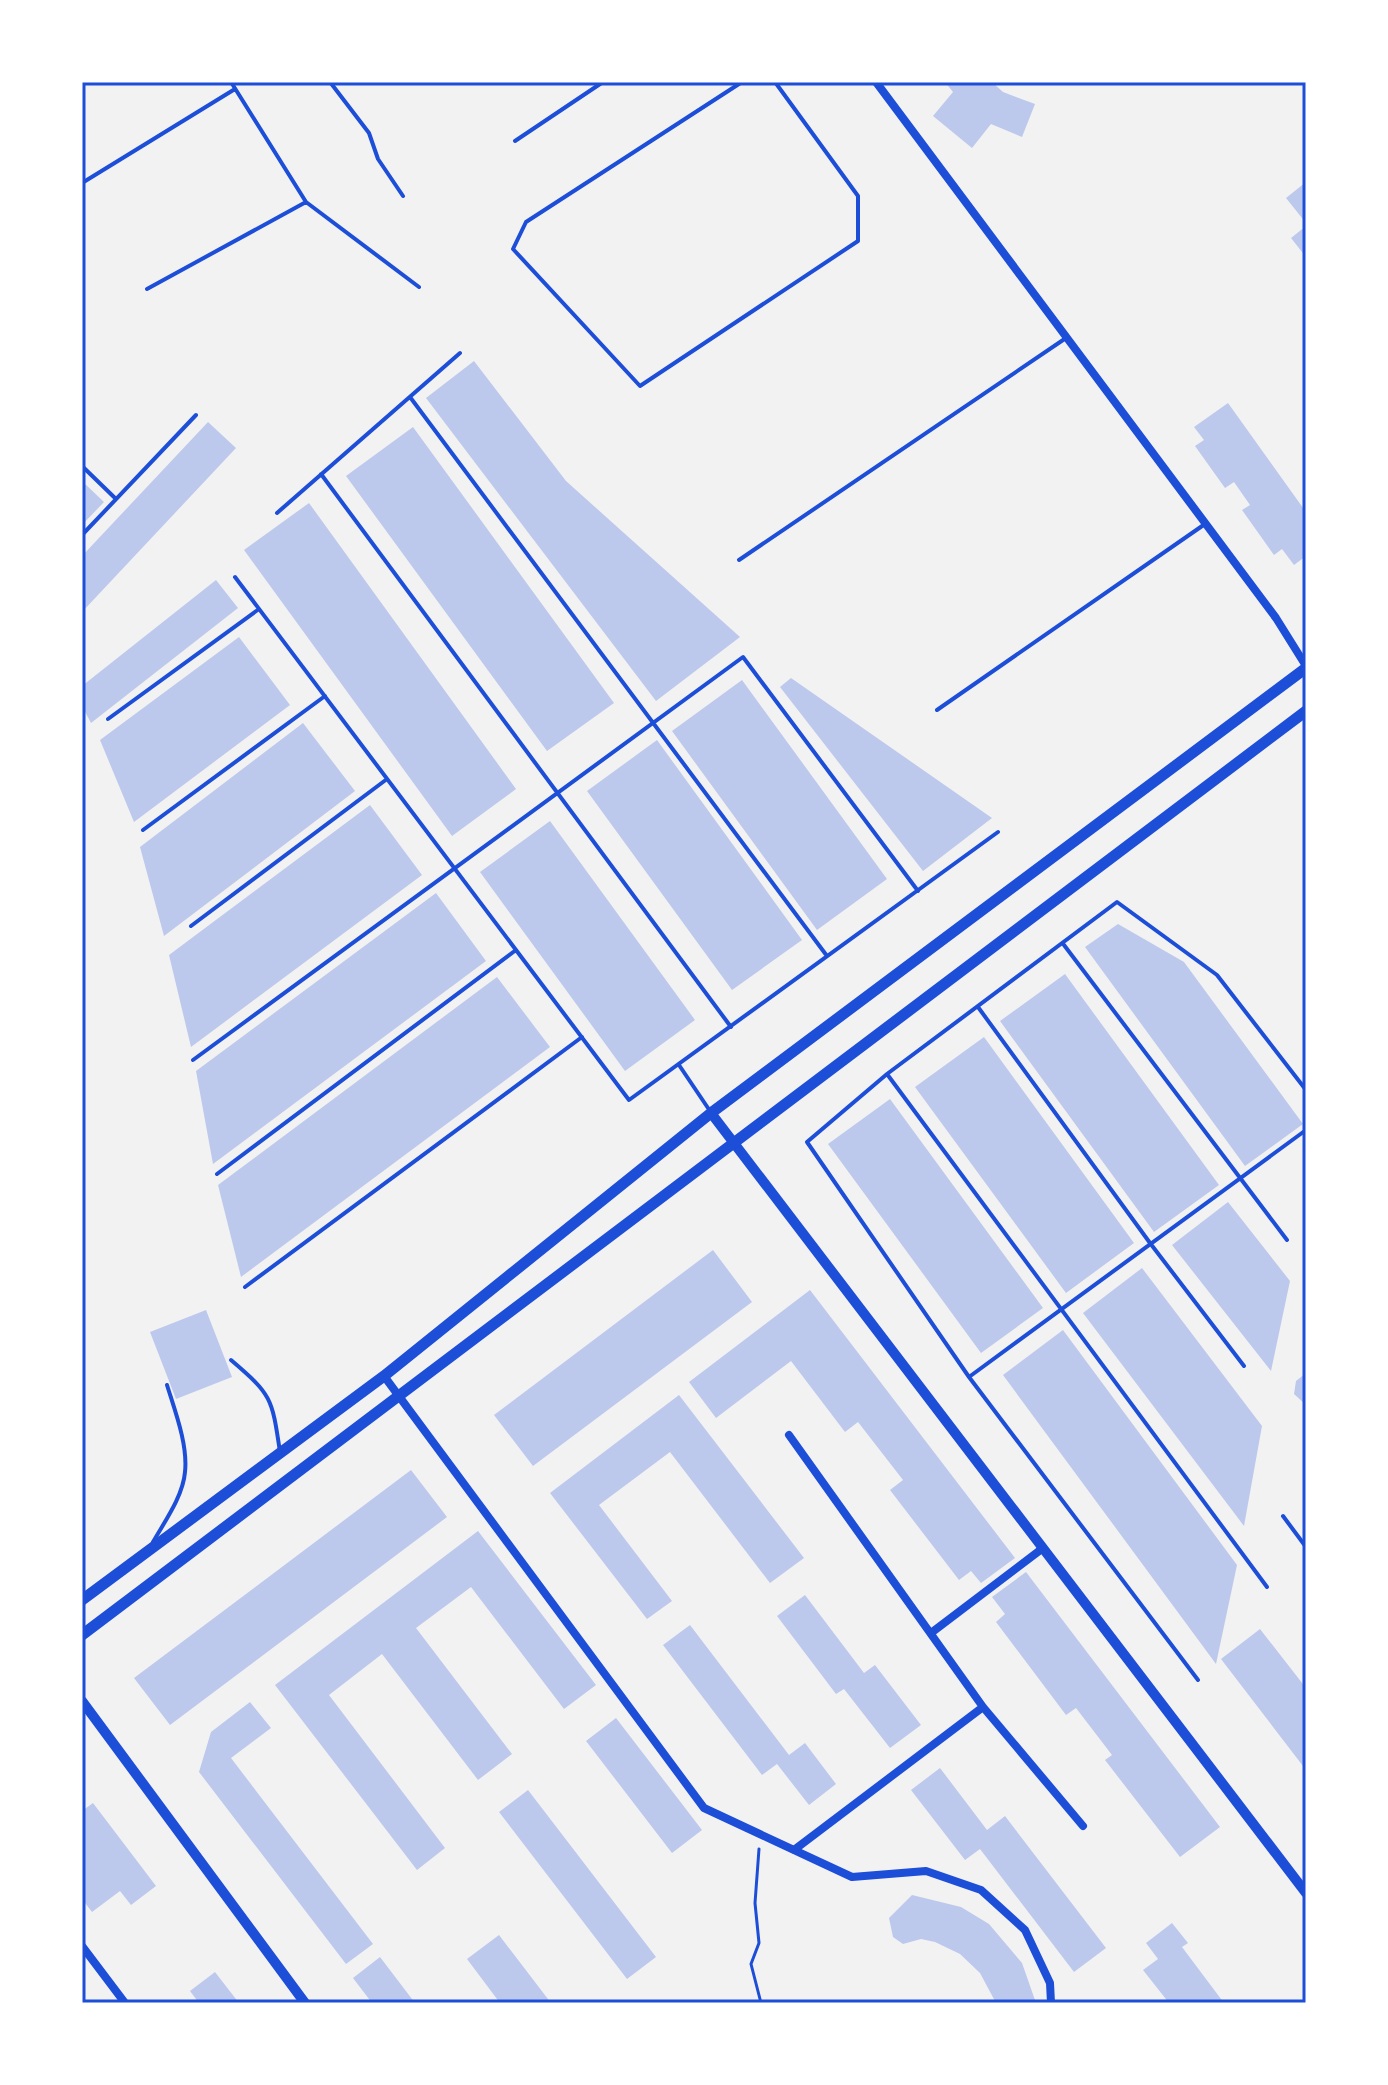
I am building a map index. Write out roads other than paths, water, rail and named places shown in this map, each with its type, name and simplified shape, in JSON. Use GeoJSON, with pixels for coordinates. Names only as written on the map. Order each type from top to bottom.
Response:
{"type":"FeatureCollection","features":[{"type":"Feature","properties":{"kind":"main road"},"geometry":{"type":"LineString","coordinates":[[82,1600],[384,1376],[711,1113],[1306,667]]}},
{"type":"Feature","properties":{"kind":"main road"},"geometry":{"type":"LineString","coordinates":[[82,1635],[1306,711]]}},
{"type":"Feature","properties":{"kind":"street"},"geometry":{"type":"LineString","coordinates":[[876,82],[1276,618],[1306,667]]}},
{"type":"Feature","properties":{"kind":"street"},"geometry":{"type":"LineString","coordinates":[[711,1113],[1305,1890]]}},
{"type":"Feature","properties":{"kind":"street"},"geometry":{"type":"LineString","coordinates":[[384,1376],[704,1808],[852,1877],[926,1871],[981,1890],[1025,1930],[1050,1983],[1051,2003]]}},
{"type":"Feature","properties":{"kind":"street"},"geometry":{"type":"LineString","coordinates":[[789,1435],[983,1707],[1083,1826]]}},
{"type":"Feature","properties":{"kind":"street"},"geometry":{"type":"LineString","coordinates":[[931,1633],[1043,1548]]}},
{"type":"Feature","properties":{"kind":"street"},"geometry":{"type":"LineString","coordinates":[[82,1701],[305,2003]]}},
{"type":"Feature","properties":{"kind":"street"},"geometry":{"type":"LineString","coordinates":[[794,1850],[983,1707]]}},
{"type":"Feature","properties":{"kind":"street"},"geometry":{"type":"LineString","coordinates":[[82,1946],[125,2003]]}},
{"type":"Feature","properties":{"kind":"lane"},"geometry":{"type":"LineString","coordinates":[[231,82],[306,202],[419,287]]}},
{"type":"Feature","properties":{"kind":"lane"},"geometry":{"type":"LineString","coordinates":[[330,82],[369,133],[378,159],[403,196]]}},
{"type":"Feature","properties":{"kind":"lane"},"geometry":{"type":"LineString","coordinates":[[515,141],[603,82]]}},
{"type":"Feature","properties":{"kind":"lane"},"geometry":{"type":"LineString","coordinates":[[742,82],[526,222],[513,249],[640,386],[858,241],[858,196],[775,82]]}},
{"type":"Feature","properties":{"kind":"lane"},"geometry":{"type":"LineString","coordinates":[[82,183],[235,89]]}},
{"type":"Feature","properties":{"kind":"lane"},"geometry":{"type":"LineString","coordinates":[[147,289],[306,202]]}},
{"type":"Feature","properties":{"kind":"lane"},"geometry":{"type":"LineString","coordinates":[[739,560],[1066,338]]}},
{"type":"Feature","properties":{"kind":"lane"},"geometry":{"type":"LineString","coordinates":[[277,513],[460,353]]}},
{"type":"Feature","properties":{"kind":"lane"},"geometry":{"type":"LineString","coordinates":[[410,397],[827,957]]}},
{"type":"Feature","properties":{"kind":"lane"},"geometry":{"type":"LineString","coordinates":[[82,535],[196,415]]}},
{"type":"Feature","properties":{"kind":"lane"},"geometry":{"type":"LineString","coordinates":[[82,466],[116,499]]}},
{"type":"Feature","properties":{"kind":"lane"},"geometry":{"type":"LineString","coordinates":[[321,474],[731,1027]]}},
{"type":"Feature","properties":{"kind":"lane"},"geometry":{"type":"LineString","coordinates":[[937,710],[1205,524]]}},
{"type":"Feature","properties":{"kind":"lane"},"geometry":{"type":"LineString","coordinates":[[235,577],[629,1100],[998,832]]}},
{"type":"Feature","properties":{"kind":"lane"},"geometry":{"type":"LineString","coordinates":[[108,719],[259,609]]}},
{"type":"Feature","properties":{"kind":"lane"},"geometry":{"type":"LineString","coordinates":[[193,1060],[743,657],[918,891]]}},
{"type":"Feature","properties":{"kind":"lane"},"geometry":{"type":"LineString","coordinates":[[143,830],[325,696]]}},
{"type":"Feature","properties":{"kind":"lane"},"geometry":{"type":"LineString","coordinates":[[191,926],[387,779]]}},
{"type":"Feature","properties":{"kind":"lane"},"geometry":{"type":"LineString","coordinates":[[1198,1680],[969,1377],[807,1142],[887,1074],[1064,945],[1117,902],[1217,975],[1306,1090]]}},
{"type":"Feature","properties":{"kind":"lane"},"geometry":{"type":"LineString","coordinates":[[1064,945],[1287,1240]]}},
{"type":"Feature","properties":{"kind":"lane"},"geometry":{"type":"LineString","coordinates":[[217,1174],[516,950]]}},
{"type":"Feature","properties":{"kind":"lane"},"geometry":{"type":"LineString","coordinates":[[978,1007],[1244,1366]]}},
{"type":"Feature","properties":{"kind":"lane"},"geometry":{"type":"LineString","coordinates":[[245,1287],[582,1037]]}},
{"type":"Feature","properties":{"kind":"lane"},"geometry":{"type":"LineString","coordinates":[[679,1064],[711,1113]]}},
{"type":"Feature","properties":{"kind":"lane"},"geometry":{"type":"LineString","coordinates":[[887,1074],[1267,1587]]}},
{"type":"Feature","properties":{"kind":"lane"},"geometry":{"type":"LineString","coordinates":[[969,1377],[1306,1130]]}},
{"type":"Feature","properties":{"kind":"lane"},"geometry":{"type":"LineString","coordinates":[[231,1360],[265,1390],[275,1415],[280,1453]]}},
{"type":"Feature","properties":{"kind":"lane"},"geometry":{"type":"LineString","coordinates":[[148,1551],[173,1506],[185,1472],[178,1422],[167,1385]]}},
{"type":"Feature","properties":{"kind":"lane"},"geometry":{"type":"LineString","coordinates":[[1283,1516],[1306,1547]]}}]}
